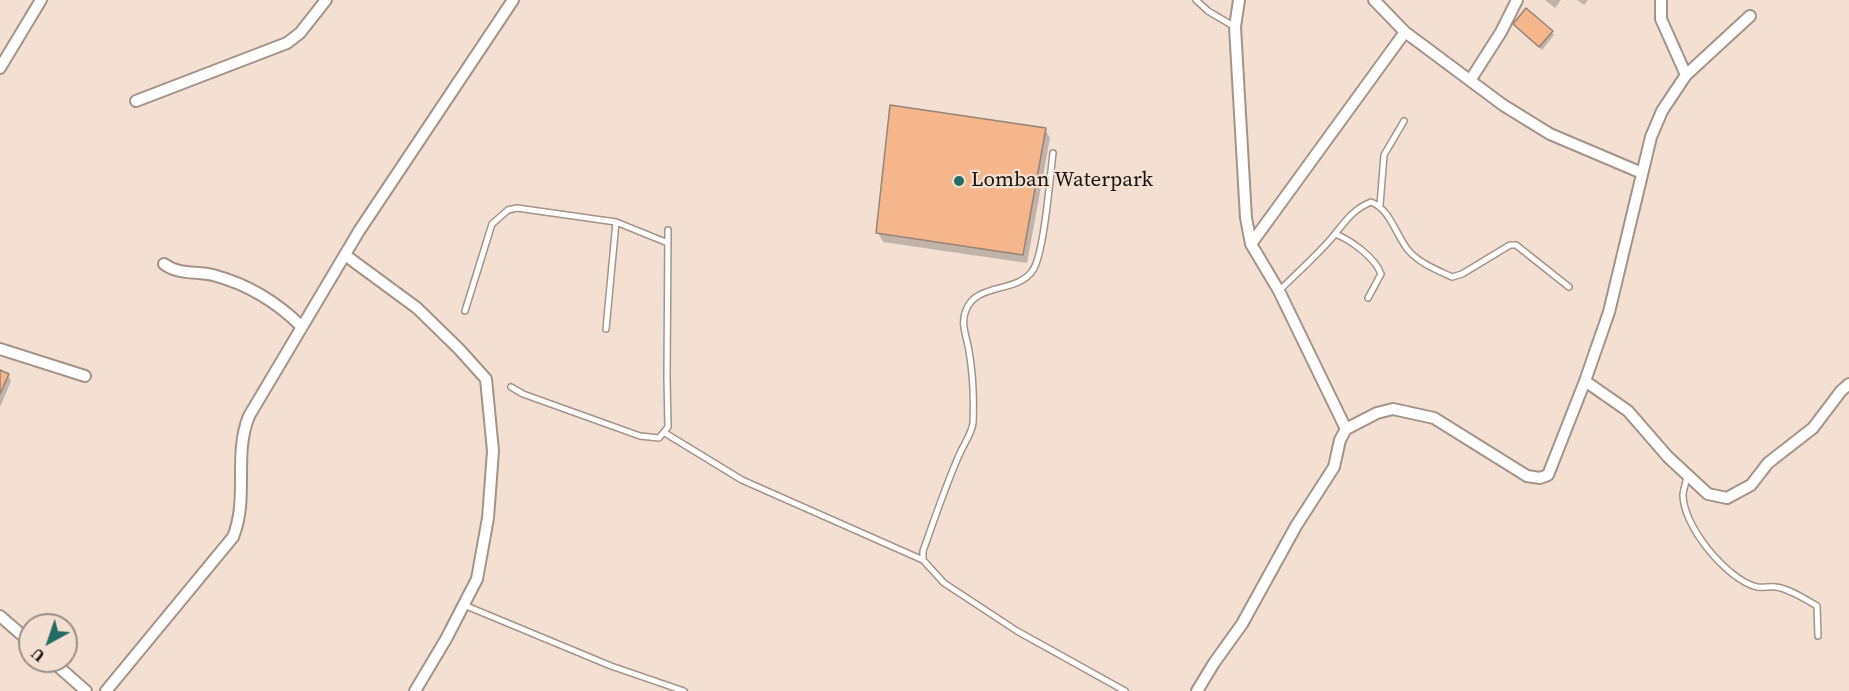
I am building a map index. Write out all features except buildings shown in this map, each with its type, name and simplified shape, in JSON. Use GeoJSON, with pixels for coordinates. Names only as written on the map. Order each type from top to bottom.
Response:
{"type":"FeatureCollection","features":[{"type":"Feature","properties":{"kind":"street"},"geometry":{"type":"LineString","coordinates":[[0,68],[41,0]]}},
{"type":"Feature","properties":{"kind":"street"},"geometry":{"type":"LineString","coordinates":[[136,101],[287,43],[300,33],[326,0]]}},
{"type":"Feature","properties":{"kind":"street"},"geometry":{"type":"LineString","coordinates":[[106,691],[232,537],[241,501],[242,442],[249,416],[345,255],[513,0]]}},
{"type":"Feature","properties":{"kind":"street"},"geometry":{"type":"LineString","coordinates":[[1239,0],[1235,27],[1246,219],[1251,244],[1279,291],[1346,429]]}},
{"type":"Feature","properties":{"kind":"street"},"geometry":{"type":"LineString","coordinates":[[1374,0],[1405,32],[1503,105],[1550,134],[1642,173]]}},
{"type":"Feature","properties":{"kind":"street"},"geometry":{"type":"LineString","coordinates":[[1471,79],[1501,32],[1517,0]]}},
{"type":"Feature","properties":{"kind":"street"},"geometry":{"type":"LineString","coordinates":[[1661,0],[1661,20],[1686,75]]}},
{"type":"Feature","properties":{"kind":"street"},"geometry":{"type":"LineString","coordinates":[[1197,691],[1209,669],[1242,624],[1296,525],[1334,467],[1340,440],[1346,429],[1377,413],[1393,409],[1434,418],[1527,476],[1540,478],[1548,475],[1554,465],[1609,312],[1651,136],[1662,111],[1686,75],[1750,16]]}},
{"type":"Feature","properties":{"kind":"street"},"geometry":{"type":"LineString","coordinates":[[1251,244],[1405,32]]}},
{"type":"Feature","properties":{"kind":"street"},"geometry":{"type":"LineString","coordinates":[[345,255],[417,308],[486,379],[494,451],[488,518],[477,579],[465,605],[415,691]]}},
{"type":"Feature","properties":{"kind":"street"},"geometry":{"type":"LineString","coordinates":[[164,264],[178,272],[214,276],[245,288],[278,305],[302,327]]}},
{"type":"Feature","properties":{"kind":"street"},"geometry":{"type":"LineString","coordinates":[[0,349],[85,375]]}},
{"type":"Feature","properties":{"kind":"street"},"geometry":{"type":"LineString","coordinates":[[1585,381],[1628,411],[1668,457],[1708,494],[1727,498],[1751,485],[1767,463],[1813,428],[1849,384]]}},
{"type":"Feature","properties":{"kind":"street"},"geometry":{"type":"LineString","coordinates":[[0,616],[18,632]]}},
{"type":"Feature","properties":{"kind":"street"},"geometry":{"type":"LineString","coordinates":[[66,673],[86,691]]}},
{"type":"Feature","properties":{"kind":"lane"},"geometry":{"type":"LineString","coordinates":[[1196,0],[1235,27]]}},
{"type":"Feature","properties":{"kind":"lane"},"geometry":{"type":"LineString","coordinates":[[1404,121],[1384,154],[1380,205],[1408,250],[1424,263],[1452,277],[1462,274],[1510,245],[1516,245],[1569,287]]}},
{"type":"Feature","properties":{"kind":"lane"},"geometry":{"type":"LineString","coordinates":[[923,560],[923,551],[960,453],[973,426],[969,350],[964,328],[965,312],[973,298],[981,293],[1018,282],[1033,270],[1042,237],[1053,153]]}},
{"type":"Feature","properties":{"kind":"lane"},"geometry":{"type":"LineString","coordinates":[[1279,291],[1330,240],[1346,218],[1371,202],[1380,205]]}},
{"type":"Feature","properties":{"kind":"lane"},"geometry":{"type":"LineString","coordinates":[[465,311],[492,224],[508,210],[517,208],[616,222],[669,243]]}},
{"type":"Feature","properties":{"kind":"lane"},"geometry":{"type":"LineString","coordinates":[[606,329],[616,222]]}},
{"type":"Feature","properties":{"kind":"lane"},"geometry":{"type":"LineString","coordinates":[[511,387],[523,394],[640,436],[659,438],[665,434],[668,427],[668,230]]}},
{"type":"Feature","properties":{"kind":"lane"},"geometry":{"type":"LineString","coordinates":[[1330,240],[1335,233],[1359,249],[1378,267],[1381,274],[1368,298]]}},
{"type":"Feature","properties":{"kind":"lane"},"geometry":{"type":"LineString","coordinates":[[665,434],[742,480],[923,560],[944,584],[1017,630],[1125,691]]}},
{"type":"Feature","properties":{"kind":"lane"},"geometry":{"type":"LineString","coordinates":[[1688,474],[1683,495],[1688,515],[1696,532],[1710,552],[1740,579],[1757,587],[1776,587],[1794,593],[1817,606],[1818,636]]}},
{"type":"Feature","properties":{"kind":"lane"},"geometry":{"type":"LineString","coordinates":[[465,605],[611,666],[684,691]]}},
{"type":"Feature","properties":{"kind":"place","name":"Lomban Waterpark"},"geometry":{"type":"Point","coordinates":[959,181]}}]}
